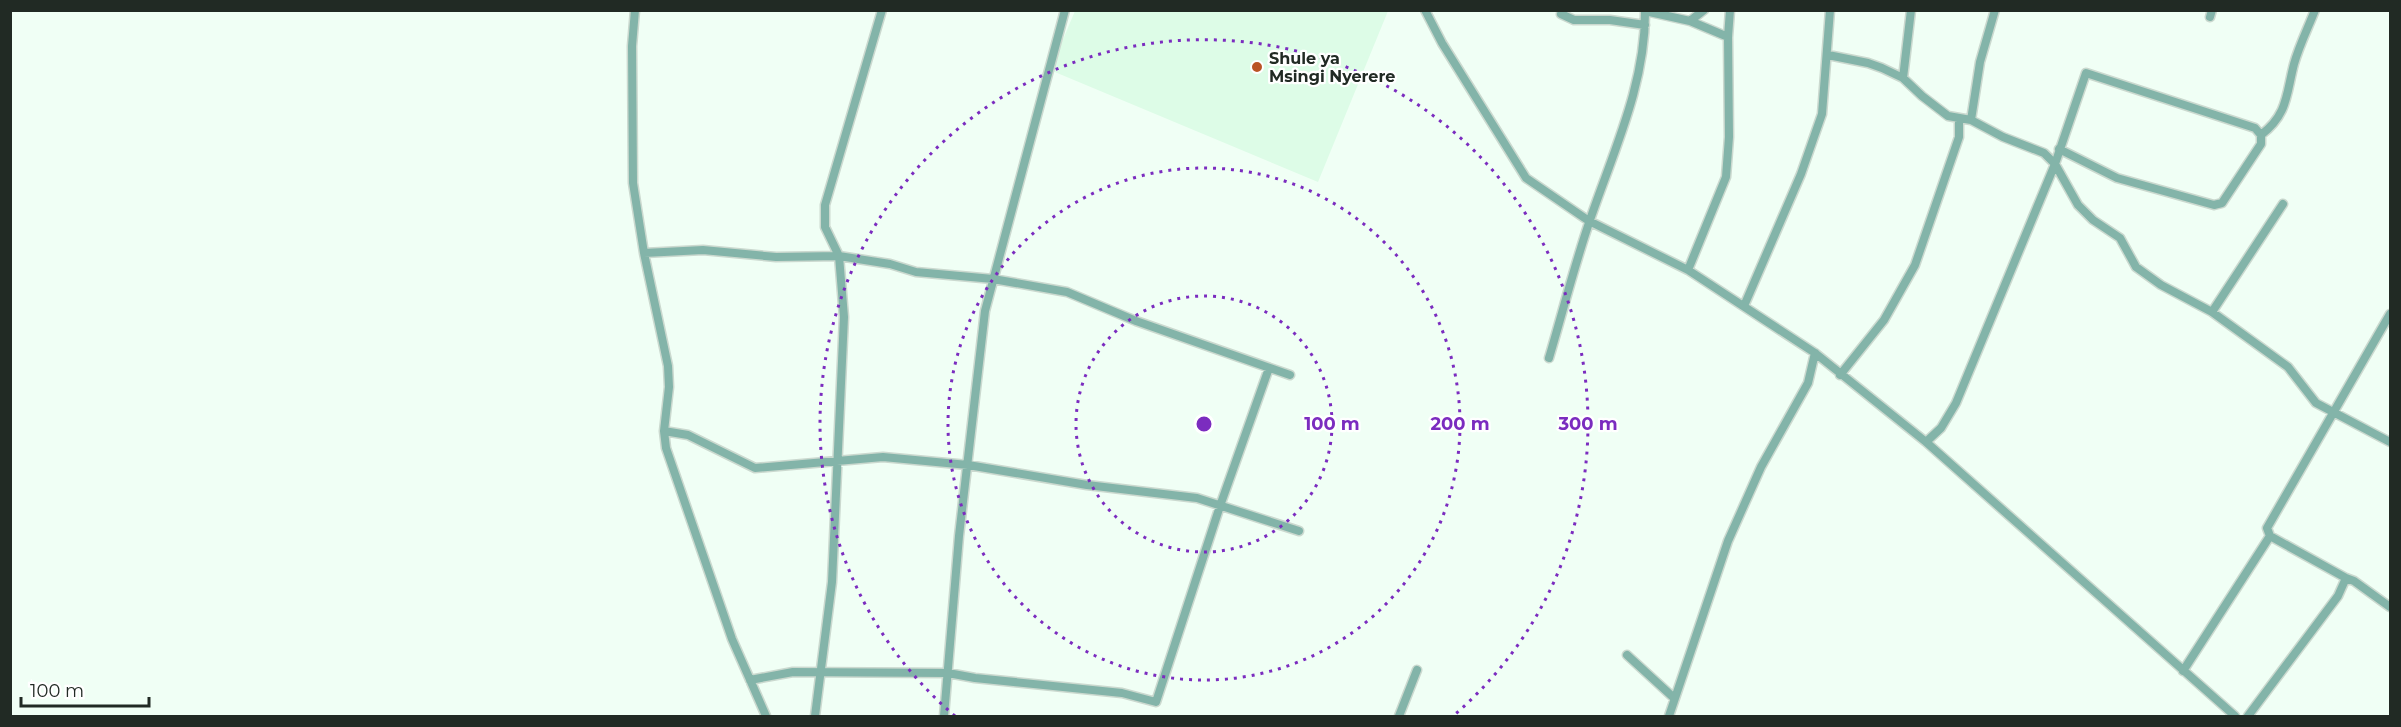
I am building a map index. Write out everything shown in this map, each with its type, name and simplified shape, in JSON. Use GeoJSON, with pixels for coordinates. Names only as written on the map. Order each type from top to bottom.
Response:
{"type":"FeatureCollection","features":[{"type":"Feature","properties":{"kind":"street"},"geometry":{"type":"LineString","coordinates":[[635,10],[632,46],[633,183],[644,253],[668,366],[669,387],[664,431],[666,448],[732,639],[766,717]]}},
{"type":"Feature","properties":{"kind":"street"},"geometry":{"type":"LineString","coordinates":[[815,717],[832,582],[844,317],[839,256],[825,227],[825,206],[882,10]]}},
{"type":"Feature","properties":{"kind":"street"},"geometry":{"type":"LineString","coordinates":[[944,716],[959,536],[985,311],[1065,10]]}},
{"type":"Feature","properties":{"kind":"street"},"geometry":{"type":"LineString","coordinates":[[1425,10],[1442,43],[1526,178],[1589,221],[1688,270],[1815,353],[1926,442],[2235,717]]}},
{"type":"Feature","properties":{"kind":"street"},"geometry":{"type":"LineString","coordinates":[[1690,21],[1704,10]]}},
{"type":"Feature","properties":{"kind":"street"},"geometry":{"type":"LineString","coordinates":[[1688,270],[1726,177],[1729,137],[1728,37],[1731,10]]}},
{"type":"Feature","properties":{"kind":"street"},"geometry":{"type":"LineString","coordinates":[[1744,306],[1801,174],[1822,114],[1830,10]]}},
{"type":"Feature","properties":{"kind":"street"},"geometry":{"type":"LineString","coordinates":[[1903,78],[1911,10]]}},
{"type":"Feature","properties":{"kind":"street"},"geometry":{"type":"LineString","coordinates":[[1971,120],[1980,62],[1995,10]]}},
{"type":"Feature","properties":{"kind":"street"},"geometry":{"type":"LineString","coordinates":[[2261,135],[2274,125],[2284,110],[2294,63],[2315,10]]}},
{"type":"Feature","properties":{"kind":"street"},"geometry":{"type":"LineString","coordinates":[[1549,358],[1589,221],[1638,83],[1645,11],[1690,21],[1728,37]]}},
{"type":"Feature","properties":{"kind":"street"},"geometry":{"type":"LineString","coordinates":[[1562,14],[1574,20],[1610,20],[1645,25]]}},
{"type":"Feature","properties":{"kind":"street"},"geometry":{"type":"LineString","coordinates":[[1828,55],[1868,63],[1903,78],[1942,111],[1959,120],[1971,120],[2003,137],[2044,153],[2055,164],[2078,205],[2093,220],[2120,238],[2136,267],[2161,285],[2212,312],[2288,367],[2316,403],[2391,442]]}},
{"type":"Feature","properties":{"kind":"street"},"geometry":{"type":"LineString","coordinates":[[1926,442],[1941,428],[1956,403],[2055,164],[2059,149],[2086,73],[2254,128],[2261,135],[2261,144],[2229,193],[2222,203],[2214,205],[2117,178],[2059,149]]}},
{"type":"Feature","properties":{"kind":"street"},"geometry":{"type":"LineString","coordinates":[[1840,375],[1884,320],[1915,265],[1959,136],[1959,120]]}},
{"type":"Feature","properties":{"kind":"street"},"geometry":{"type":"LineString","coordinates":[[2212,312],[2283,204]]}},
{"type":"Feature","properties":{"kind":"street"},"geometry":{"type":"LineString","coordinates":[[644,253],[703,250],[776,257],[839,256],[890,264],[916,272],[993,279],[1067,292],[1136,321],[1290,375]]}},
{"type":"Feature","properties":{"kind":"street"},"geometry":{"type":"LineString","coordinates":[[2391,314],[2332,412],[2267,528],[2270,536],[2354,581],[2391,607]]}},
{"type":"Feature","properties":{"kind":"street"},"geometry":{"type":"LineString","coordinates":[[1669,717],[1728,541],[1761,467],[1808,383],[1815,353]]}},
{"type":"Feature","properties":{"kind":"street"},"geometry":{"type":"LineString","coordinates":[[750,680],[793,672],[948,673],[975,678],[1122,693],[1156,702],[1220,506],[1269,368]]}},
{"type":"Feature","properties":{"kind":"street"},"geometry":{"type":"LineString","coordinates":[[664,431],[688,435],[755,468],[883,457],[968,465],[1087,486],[1197,498],[1299,531]]}},
{"type":"Feature","properties":{"kind":"street"},"geometry":{"type":"LineString","coordinates":[[2183,670],[2270,536]]}},
{"type":"Feature","properties":{"kind":"street"},"geometry":{"type":"LineString","coordinates":[[2248,717],[2338,596],[2346,578]]}},
{"type":"Feature","properties":{"kind":"street"},"geometry":{"type":"LineString","coordinates":[[1627,655],[1674,698]]}},
{"type":"Feature","properties":{"kind":"street"},"geometry":{"type":"LineString","coordinates":[[1399,717],[1417,670]]}},
{"type":"Feature","properties":{"kind":"shaded area"},"geometry":{"type":"Polygon","coordinates":[[[1075,11],[1388,11],[1318,182],[1050,70],[1075,11]]]}},
{"type":"Feature","properties":{"kind":"place","name":"Shule ya Msingi Nyerere"},"geometry":{"type":"Point","coordinates":[1257,67]}}]}
